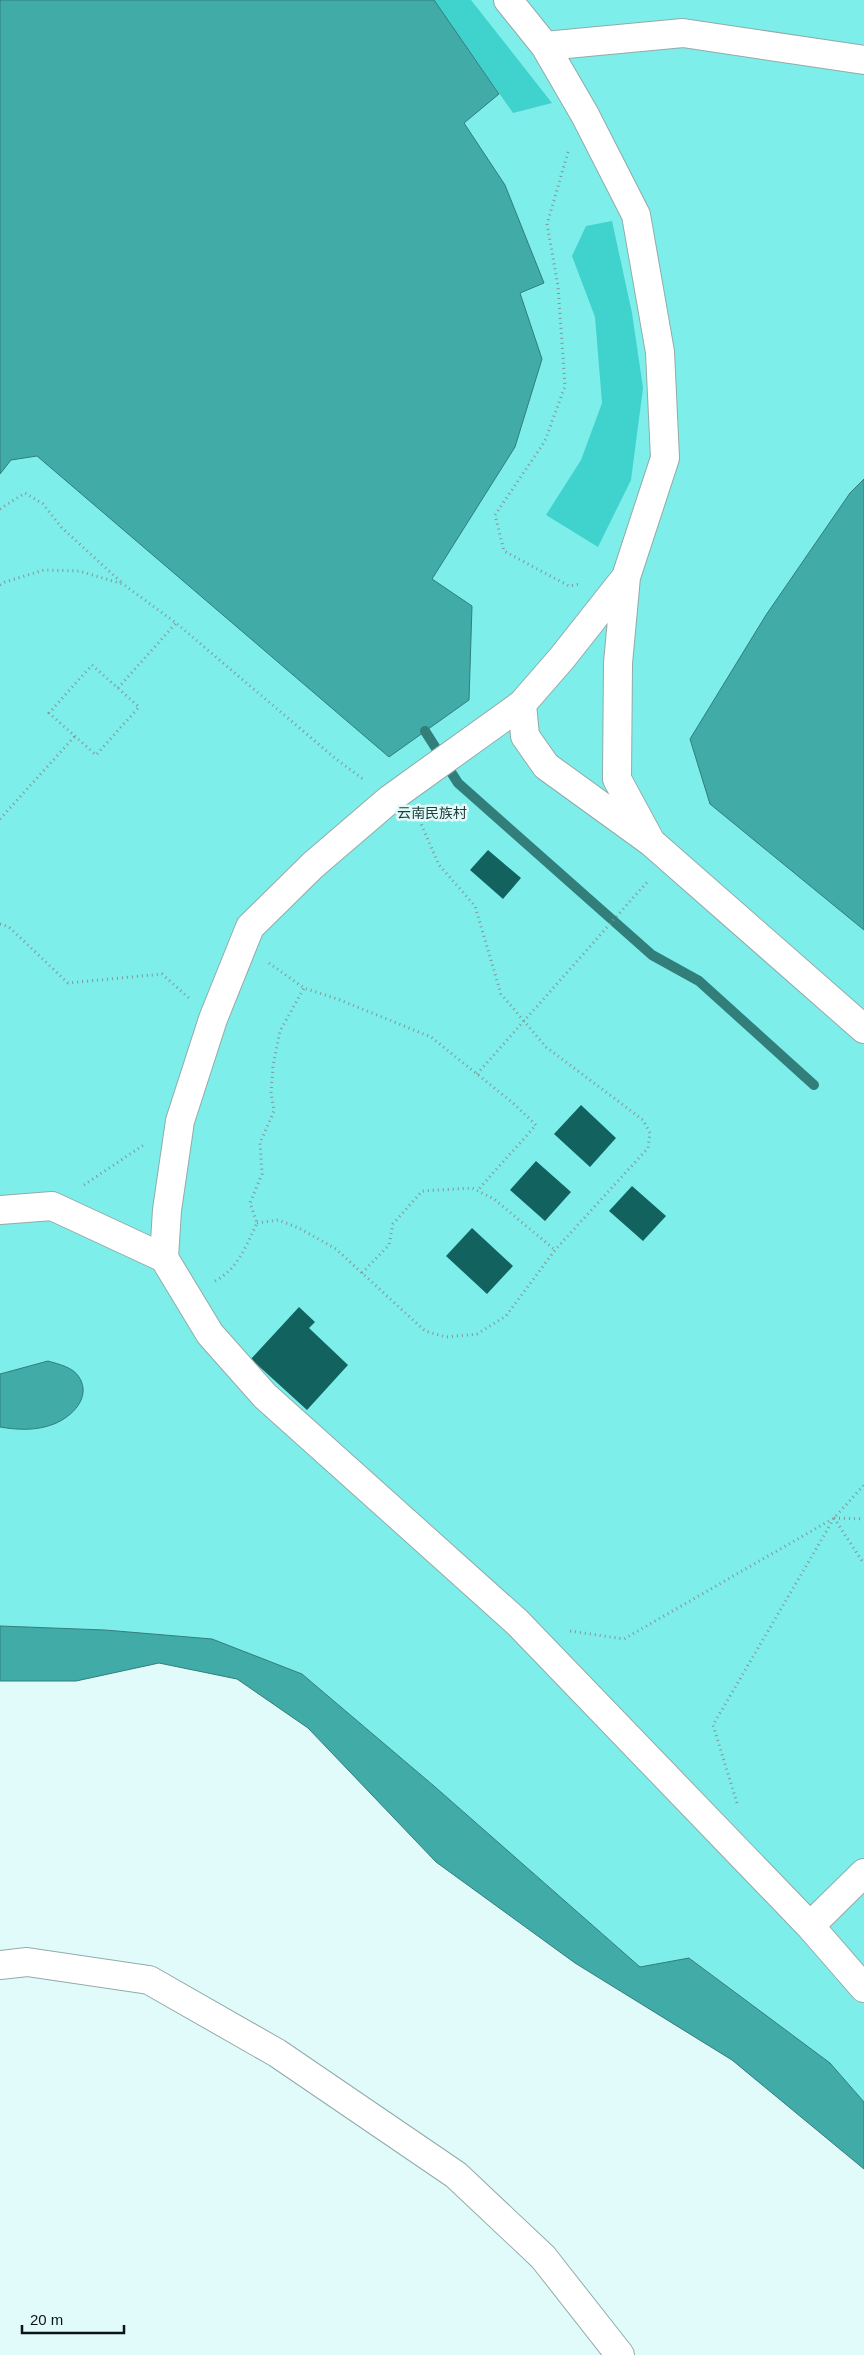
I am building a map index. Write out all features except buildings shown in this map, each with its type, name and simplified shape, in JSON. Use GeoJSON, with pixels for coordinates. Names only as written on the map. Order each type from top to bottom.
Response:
{"type":"FeatureCollection","features":[{"type":"Feature","properties":{"kind":"street"},"geometry":{"type":"LineString","coordinates":[[508,0],[545,46],[584,115],[636,215],[660,352],[665,458],[626,577],[618,663],[616,779],[650,842]]}},
{"type":"Feature","properties":{"kind":"street"},"geometry":{"type":"LineString","coordinates":[[545,46],[683,33],[864,60]]}},
{"type":"Feature","properties":{"kind":"street"},"geometry":{"type":"LineString","coordinates":[[164,1258],[167,1210],[180,1120],[213,1019],[250,927],[313,865],[398,793],[522,704],[562,658],[626,577]]}},
{"type":"Feature","properties":{"kind":"street"},"geometry":{"type":"LineString","coordinates":[[522,704],[525,736],[546,766],[650,842],[864,1029]]}},
{"type":"Feature","properties":{"kind":"street"},"geometry":{"type":"LineString","coordinates":[[0,1210],[52,1206],[164,1258],[210,1334],[265,1396],[517,1622],[810,1926],[864,1988]]}},
{"type":"Feature","properties":{"kind":"street"},"geometry":{"type":"LineString","coordinates":[[810,1926],[864,1873]]}},
{"type":"Feature","properties":{"kind":"street"},"geometry":{"type":"LineString","coordinates":[[0,1965],[27,1962],[149,1980],[277,2053],[456,2175],[543,2257],[620,2355]]}},
{"type":"Feature","properties":{"kind":"path"},"geometry":{"type":"LineString","coordinates":[[584,115],[571,142],[547,224],[558,286],[565,386],[545,441],[495,515],[504,551],[569,586],[626,577]]}},
{"type":"Feature","properties":{"kind":"path"},"geometry":{"type":"LineString","coordinates":[[0,509],[24,493],[43,504],[62,528],[123,584],[176,623],[336,759],[398,793],[415,812],[439,864],[475,906],[501,994],[546,1048],[643,1120],[650,1133],[648,1148],[555,1250],[506,1316],[477,1334],[446,1337],[425,1331],[336,1249],[299,1228],[278,1220],[258,1223]]}},
{"type":"Feature","properties":{"kind":"path"},"geometry":{"type":"LineString","coordinates":[[0,585],[44,570],[79,571],[123,584]]}},
{"type":"Feature","properties":{"kind":"path"},"geometry":{"type":"LineString","coordinates":[[118,688],[176,623]]}},
{"type":"Feature","properties":{"kind":"path"},"geometry":{"type":"LineString","coordinates":[[92,665],[139,707],[96,755],[74,736],[49,713],[92,665]]}},
{"type":"Feature","properties":{"kind":"path"},"geometry":{"type":"LineString","coordinates":[[0,819],[74,736]]}},
{"type":"Feature","properties":{"kind":"path"},"geometry":{"type":"LineString","coordinates":[[477,1074],[632,898]]}},
{"type":"Feature","properties":{"kind":"path"},"geometry":{"type":"LineString","coordinates":[[0,924],[9,927],[68,983],[162,974],[213,1019]]}},
{"type":"Feature","properties":{"kind":"path"},"geometry":{"type":"LineString","coordinates":[[243,943],[304,988],[340,1000],[431,1037],[536,1125],[477,1190]]}},
{"type":"Feature","properties":{"kind":"path"},"geometry":{"type":"LineString","coordinates":[[187,1296],[228,1274],[238,1262],[258,1223],[250,1203],[262,1174],[260,1142],[274,1111],[271,1093],[273,1066],[280,1031],[304,988]]}},
{"type":"Feature","properties":{"kind":"path"},"geometry":{"type":"LineString","coordinates":[[52,1206],[180,1120]]}},
{"type":"Feature","properties":{"kind":"path"},"geometry":{"type":"LineString","coordinates":[[362,1273],[389,1245],[393,1224],[422,1191],[472,1188],[477,1190],[494,1199],[555,1250]]}},
{"type":"Feature","properties":{"kind":"path"},"geometry":{"type":"LineString","coordinates":[[738,1807],[713,1725],[834,1518],[864,1485]]}},
{"type":"Feature","properties":{"kind":"path"},"geometry":{"type":"LineString","coordinates":[[834,1518],[864,1564]]}},
{"type":"Feature","properties":{"kind":"path"},"geometry":{"type":"LineString","coordinates":[[624,1639],[834,1518],[864,1519]]}},
{"type":"Feature","properties":{"kind":"green space","name":"云南民族村"},"geometry":{"type":"Polygon","coordinates":[[[0,0],[864,0],[864,2102],[830,2063],[690,1958],[640,1967],[434,1786],[302,1674],[212,1639],[105,1630],[0,1626],[0,0]]]}},
{"type":"Feature","properties":{"kind":"shaded area"},"geometry":{"type":"Polygon","coordinates":[[[0,0],[434,0],[499,94],[464,123],[505,185],[544,283],[520,293],[542,359],[515,447],[432,579],[472,606],[469,700],[389,757],[37,456],[11,460],[0,474],[0,0]]]}},
{"type":"Feature","properties":{"kind":"shaded area"},"geometry":{"type":"Polygon","coordinates":[[[434,0],[471,0],[552,103],[513,113],[434,0]]]}},
{"type":"Feature","properties":{"kind":"shaded area"},"geometry":{"type":"Polygon","coordinates":[[[612,221],[632,313],[643,388],[631,480],[598,547],[546,515],[581,460],[602,403],[595,317],[572,256],[586,226],[612,221]]]}},
{"type":"Feature","properties":{"kind":"shaded area"},"geometry":{"type":"Polygon","coordinates":[[[864,479],[864,930],[710,804],[690,739],[766,615],[850,493],[864,479]]]}},
{"type":"Feature","properties":{"kind":"shaded area"},"geometry":{"type":"Polygon","coordinates":[[[48,1361],[69,1368],[79,1377],[83,1392],[82,1399],[78,1405],[61,1421],[40,1428],[14,1429],[0,1427],[0,1374],[48,1361]]]}},
{"type":"Feature","properties":{"kind":"shaded area"},"geometry":{"type":"Polygon","coordinates":[[[0,1626],[105,1630],[212,1639],[302,1674],[434,1786],[640,1967],[689,1958],[830,2063],[864,2102],[864,2169],[732,2060],[575,1963],[436,1862],[308,1728],[237,1679],[159,1663],[76,1681],[0,1681],[0,1626]]]}},
{"type":"Feature","properties":{"kind":"waterway"},"geometry":{"type":"LineString","coordinates":[[425,731],[458,783],[652,955],[699,981],[814,1085]]}}]}
